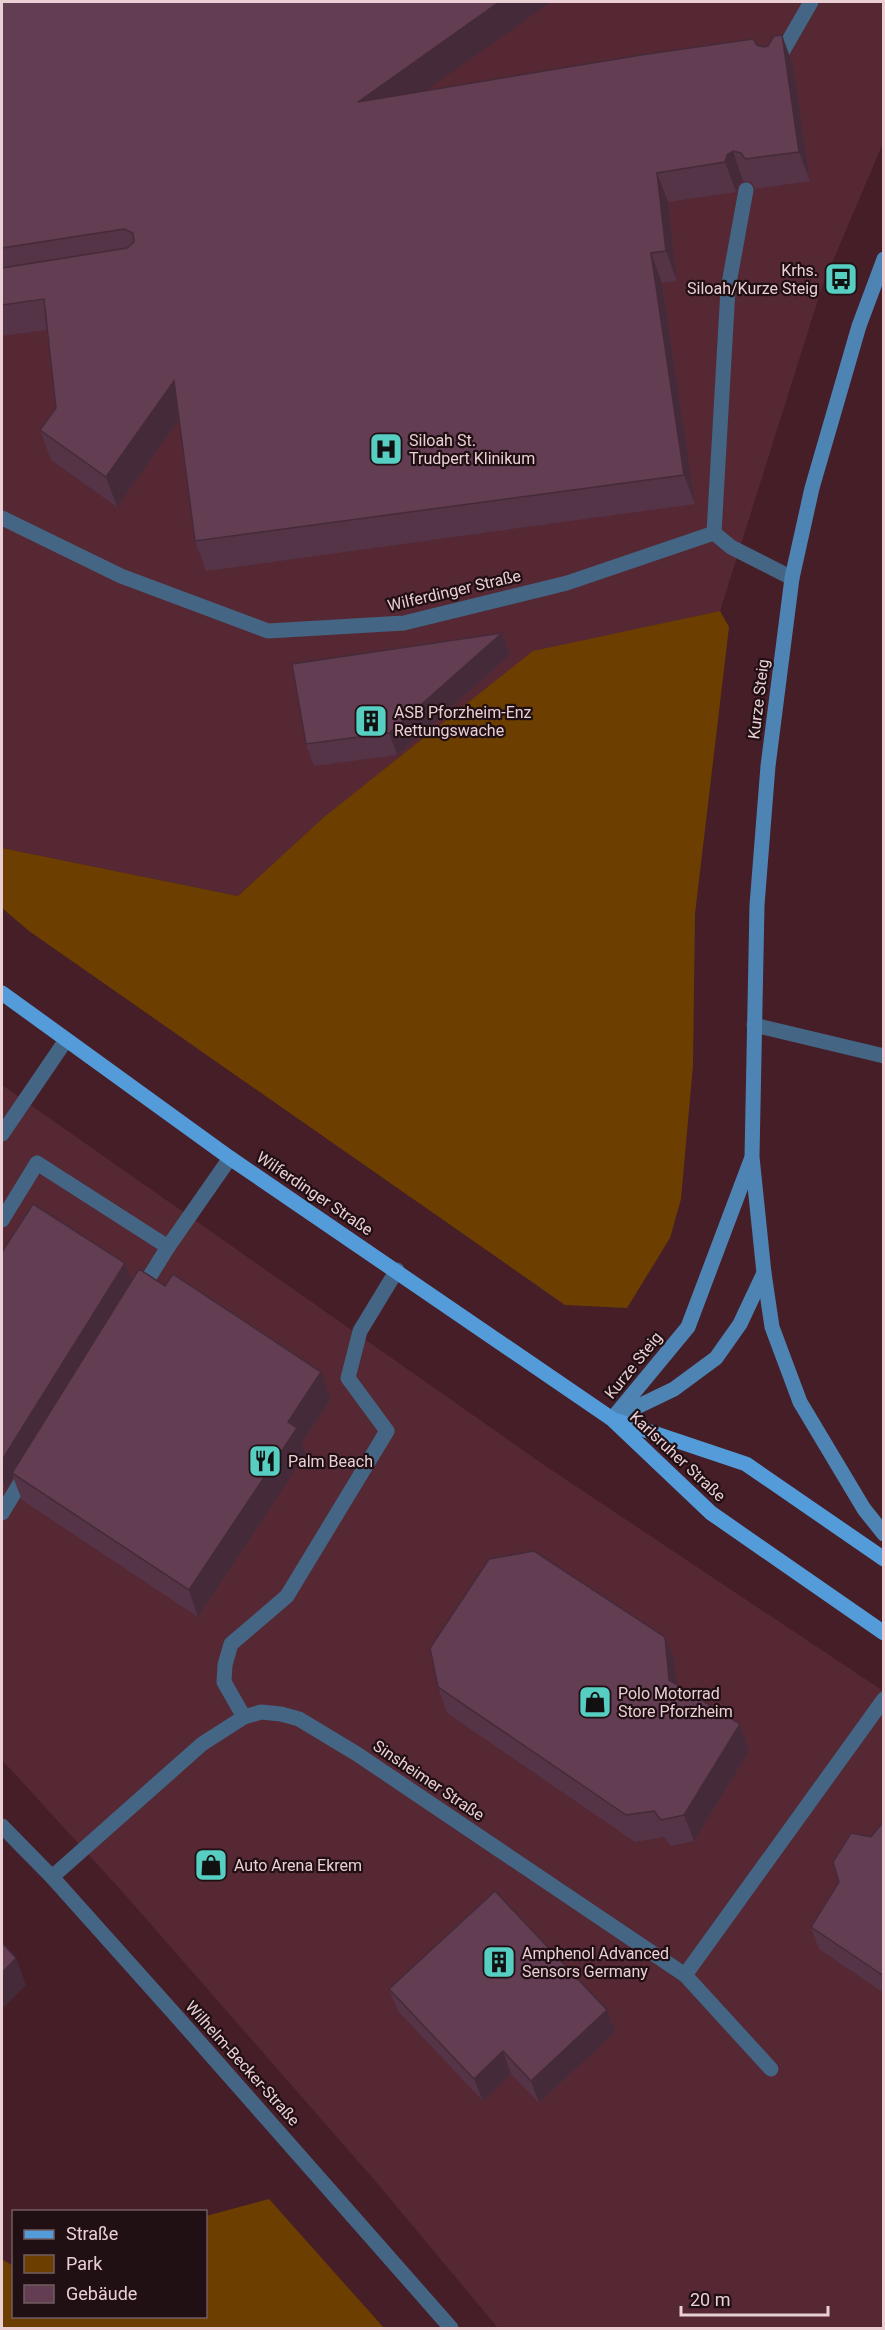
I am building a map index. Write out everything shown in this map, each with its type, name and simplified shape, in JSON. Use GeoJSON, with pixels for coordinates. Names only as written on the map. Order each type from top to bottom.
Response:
{"type":"FeatureCollection","features":[{"type":"Feature","properties":{"kind":"main road","name":"Kurze Steig"},"geometry":{"type":"LineString","coordinates":[[612,1419],[674,1389],[716,1358],[740,1324],[764,1273],[752,1157],[757,905],[767,777],[792,578],[820,458],[859,326],[884,259]]}},
{"type":"Feature","properties":{"kind":"main road","name":"Wilferdinger Straße"},"geometry":{"type":"LineString","coordinates":[[2,993],[230,1158],[612,1419]]}},
{"type":"Feature","properties":{"kind":"main road","name":"Kurze Steig"},"geometry":{"type":"LineString","coordinates":[[612,1419],[688,1327],[752,1157]]}},
{"type":"Feature","properties":{"kind":"main road"},"geometry":{"type":"LineString","coordinates":[[764,1273],[772,1327],[800,1402],[864,1509],[884,1534]]}},
{"type":"Feature","properties":{"kind":"main road","name":"Karlsruher Straße"},"geometry":{"type":"LineString","coordinates":[[612,1419],[746,1464],[884,1559]]}},
{"type":"Feature","properties":{"kind":"main road","name":"Karlsruher Straße"},"geometry":{"type":"LineString","coordinates":[[612,1419],[711,1513],[884,1634]]}},
{"type":"Feature","properties":{"kind":"street"},"geometry":{"type":"LineString","coordinates":[[773,67],[811,2]]}},
{"type":"Feature","properties":{"kind":"street"},"geometry":{"type":"LineString","coordinates":[[746,190],[728,289],[714,533],[731,547],[792,578]]}},
{"type":"Feature","properties":{"kind":"street","name":"Wilferdinger Straße"},"geometry":{"type":"LineString","coordinates":[[2,518],[121,576],[267,631],[404,622],[567,582],[714,533]]}},
{"type":"Feature","properties":{"kind":"street"},"geometry":{"type":"LineString","coordinates":[[754,1025],[884,1056]]}},
{"type":"Feature","properties":{"kind":"street"},"geometry":{"type":"LineString","coordinates":[[2,1134],[66,1040]]}},
{"type":"Feature","properties":{"kind":"street"},"geometry":{"type":"LineString","coordinates":[[131,1306],[168,1247],[230,1158]]}},
{"type":"Feature","properties":{"kind":"street"},"geometry":{"type":"LineString","coordinates":[[2,1220],[37,1163],[168,1247]]}},
{"type":"Feature","properties":{"kind":"street"},"geometry":{"type":"LineString","coordinates":[[244,1717],[224,1682],[225,1665],[231,1644],[287,1596],[387,1431],[348,1378],[360,1331],[397,1270]]}},
{"type":"Feature","properties":{"kind":"street"},"geometry":{"type":"LineString","coordinates":[[2,1513],[32,1464]]}},
{"type":"Feature","properties":{"kind":"street"},"geometry":{"type":"LineString","coordinates":[[685,1975],[884,1699]]}},
{"type":"Feature","properties":{"kind":"street","name":"Sinsheimer Straße"},"geometry":{"type":"LineString","coordinates":[[52,1877],[202,1744],[244,1717],[261,1712],[299,1719],[357,1754],[685,1975],[771,2070]]}},
{"type":"Feature","properties":{"kind":"street","name":"Wilhelm-Becker-Straße"},"geometry":{"type":"LineString","coordinates":[[2,1826],[52,1877],[308,2163],[451,2328]]}},
{"type":"Feature","properties":{"kind":"shaded area","name":"Siloah St. Trudpert Klinikum"},"geometry":{"type":"Polygon","coordinates":[[[2,2],[883,2],[883,143],[822,287],[720,611],[533,652],[324,817],[238,896],[2,848],[2,2]]]}},
{"type":"Feature","properties":{"kind":"shaded area"},"geometry":{"type":"Polygon","coordinates":[[[2,1085],[547,1467],[883,1691],[883,2328],[498,2328],[377,2183],[120,1889],[2,1760],[2,1085]]]}},
{"type":"Feature","properties":{"kind":"green space"},"geometry":{"type":"Polygon","coordinates":[[[720,611],[729,627],[695,914],[693,1065],[681,1199],[670,1238],[627,1308],[565,1305],[29,931],[2,908],[2,848],[238,896],[324,817],[533,651],[720,611]]]}},
{"type":"Feature","properties":{"kind":"green space"},"geometry":{"type":"Polygon","coordinates":[[[269,2199],[384,2328],[2,2328],[2,2259],[12,2265],[12,2318],[207,2318],[207,2216],[269,2199]]]}},
{"type":"Feature","properties":{"kind":"building"},"geometry":{"type":"Polygon","coordinates":[[[2,2],[499,2],[358,102],[641,55],[753,39],[757,45],[763,47],[768,46],[774,36],[782,35],[799,152],[745,159],[741,153],[733,151],[727,155],[725,162],[657,173],[666,251],[651,253],[684,475],[195,541],[174,381],[106,477],[40,430],[56,408],[44,299],[2,305],[2,268],[127,248],[134,242],[133,233],[124,229],[2,248],[2,2]]]}},
{"type":"Feature","properties":{"kind":"building","name":"ASB Pforzheim-Enz Rettungswache"},"geometry":{"type":"Polygon","coordinates":[[[502,633],[389,733],[306,744],[292,664],[502,633]]]}},
{"type":"Feature","properties":{"kind":"building"},"geometry":{"type":"Polygon","coordinates":[[[33,1204],[125,1263],[2,1460],[2,1252],[33,1204]]]}},
{"type":"Feature","properties":{"kind":"building"},"geometry":{"type":"Polygon","coordinates":[[[139,1269],[165,1286],[173,1274],[321,1372],[288,1422],[297,1428],[189,1590],[12,1473],[139,1269]]]}},
{"type":"Feature","properties":{"kind":"building"},"geometry":{"type":"Polygon","coordinates":[[[534,1551],[665,1637],[669,1680],[740,1724],[684,1815],[661,1820],[654,1811],[626,1815],[438,1687],[430,1648],[489,1559],[534,1551]]]}},
{"type":"Feature","properties":{"kind":"building"},"geometry":{"type":"Polygon","coordinates":[[[884,1821],[884,1976],[811,1927],[839,1882],[833,1862],[851,1833],[871,1837],[884,1821]]]}},
{"type":"Feature","properties":{"kind":"building","name":"Amphenol Advanced Sensors Germany"},"geometry":{"type":"Polygon","coordinates":[[[495,1891],[607,2010],[531,2081],[503,2051],[474,2079],[389,1989],[495,1891]]]}},
{"type":"Feature","properties":{"kind":"building"},"geometry":{"type":"Polygon","coordinates":[[[2,1943],[16,1958],[2,1973],[2,1943]]]}},
{"type":"Feature","properties":{"kind":"place","name":"Krhs. Siloah/Kurze Steig"},"geometry":{"type":"Point","coordinates":[841,279]}},
{"type":"Feature","properties":{"kind":"place","name":"Siloah St. Trudpert Klinikum"},"geometry":{"type":"Point","coordinates":[386,449]}},
{"type":"Feature","properties":{"kind":"place","name":"ASB Pforzheim-Enz Rettungswache"},"geometry":{"type":"Point","coordinates":[371,721]}},
{"type":"Feature","properties":{"kind":"place","name":"Palm Beach"},"geometry":{"type":"Point","coordinates":[265,1461]}},
{"type":"Feature","properties":{"kind":"place","name":"Polo Motorrad Store Pforzheim"},"geometry":{"type":"Point","coordinates":[595,1702]}},
{"type":"Feature","properties":{"kind":"place","name":"Auto Arena Ekrem"},"geometry":{"type":"Point","coordinates":[211,1865]}},
{"type":"Feature","properties":{"kind":"place","name":"Amphenol Advanced Sensors Germany"},"geometry":{"type":"Point","coordinates":[499,1962]}}]}
